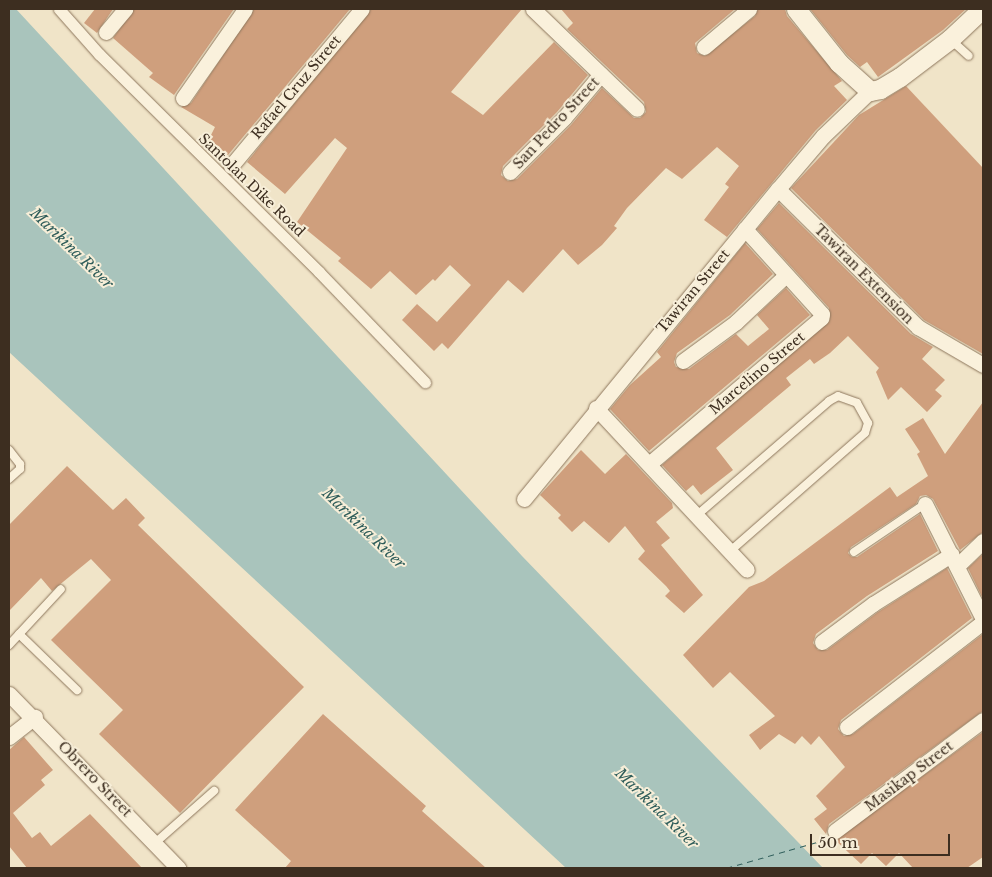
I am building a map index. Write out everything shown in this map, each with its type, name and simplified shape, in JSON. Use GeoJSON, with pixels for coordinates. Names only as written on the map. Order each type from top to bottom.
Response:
{"type":"FeatureCollection","features":[{"type":"Feature","properties":{"kind":"street","name":"Santolan Dike Road"},"geometry":{"type":"LineString","coordinates":[[59,9],[99,54],[319,272],[425,382]]}},
{"type":"Feature","properties":{"kind":"street"},"geometry":{"type":"LineString","coordinates":[[106,32],[125,9]]}},
{"type":"Feature","properties":{"kind":"street"},"geometry":{"type":"LineString","coordinates":[[183,98],[245,9]]}},
{"type":"Feature","properties":{"kind":"street","name":"Rafael Cruz Street"},"geometry":{"type":"LineString","coordinates":[[231,166],[362,9]]}},
{"type":"Feature","properties":{"kind":"street"},"geometry":{"type":"LineString","coordinates":[[533,9],[637,109]]}},
{"type":"Feature","properties":{"kind":"street"},"geometry":{"type":"LineString","coordinates":[[704,47],[749,9]]}},
{"type":"Feature","properties":{"kind":"street"},"geometry":{"type":"LineString","coordinates":[[796,9],[839,63],[861,86],[870,91],[880,89],[900,77],[950,39],[982,9]]}},
{"type":"Feature","properties":{"kind":"street","name":"San Pedro Street"},"geometry":{"type":"LineString","coordinates":[[510,172],[576,105],[601,74]]}},
{"type":"Feature","properties":{"kind":"street","name":"Tawiran Street"},"geometry":{"type":"LineString","coordinates":[[524,499],[596,408],[778,188],[823,136],[870,91]]}},
{"type":"Feature","properties":{"kind":"street","name":"Tawiran Extension"},"geometry":{"type":"LineString","coordinates":[[778,188],[918,327],[983,365]]}},
{"type":"Feature","properties":{"kind":"street","name":"Marcelino Street"},"geometry":{"type":"LineString","coordinates":[[648,464],[821,318],[822,314],[785,276],[745,230]]}},
{"type":"Feature","properties":{"kind":"street"},"geometry":{"type":"LineString","coordinates":[[683,361],[736,322],[785,276]]}},
{"type":"Feature","properties":{"kind":"street"},"geometry":{"type":"LineString","coordinates":[[596,408],[747,570]]}},
{"type":"Feature","properties":{"kind":"street"},"geometry":{"type":"LineString","coordinates":[[847,727],[983,620],[925,504]]}},
{"type":"Feature","properties":{"kind":"street"},"geometry":{"type":"LineString","coordinates":[[822,642],[873,604],[954,560],[983,541]]}},
{"type":"Feature","properties":{"kind":"street","name":"Obrero Street"},"geometry":{"type":"LineString","coordinates":[[9,694],[35,717],[178,868]]}},
{"type":"Feature","properties":{"kind":"street"},"geometry":{"type":"LineString","coordinates":[[9,738],[35,717]]}},
{"type":"Feature","properties":{"kind":"street","name":"Masikap Street"},"geometry":{"type":"LineString","coordinates":[[835,832],[983,720]]}},
{"type":"Feature","properties":{"kind":"lane"},"geometry":{"type":"LineString","coordinates":[[950,39],[970,56]]}},
{"type":"Feature","properties":{"kind":"lane"},"geometry":{"type":"LineString","coordinates":[[696,516],[829,401],[838,396],[857,403],[868,423],[864,433],[729,552]]}},
{"type":"Feature","properties":{"kind":"lane"},"geometry":{"type":"LineString","coordinates":[[9,450],[20,464],[20,469],[9,479]]}},
{"type":"Feature","properties":{"kind":"lane"},"geometry":{"type":"LineString","coordinates":[[854,552],[925,504]]}},
{"type":"Feature","properties":{"kind":"lane"},"geometry":{"type":"LineString","coordinates":[[9,645],[61,589]]}},
{"type":"Feature","properties":{"kind":"lane"},"geometry":{"type":"LineString","coordinates":[[19,634],[77,690]]}},
{"type":"Feature","properties":{"kind":"lane"},"geometry":{"type":"LineString","coordinates":[[155,843],[214,791]]}},
{"type":"Feature","properties":{"kind":"water","name":"Marikina River"},"geometry":{"type":"Polygon","coordinates":[[[9,9],[16,9],[522,556],[823,868],[566,868],[9,352],[9,9]]]}},
{"type":"Feature","properties":{"kind":"building"},"geometry":{"type":"Polygon","coordinates":[[[95,9],[113,9],[97,33],[84,23],[95,9]]]}},
{"type":"Feature","properties":{"kind":"building"},"geometry":{"type":"Polygon","coordinates":[[[134,9],[234,9],[174,95],[149,77],[153,73],[113,38],[134,9]]]}},
{"type":"Feature","properties":{"kind":"building"},"geometry":{"type":"Polygon","coordinates":[[[254,9],[350,9],[228,155],[209,139],[215,127],[181,107],[191,103],[254,9]]]}},
{"type":"Feature","properties":{"kind":"building"},"geometry":{"type":"Polygon","coordinates":[[[371,9],[522,9],[451,92],[483,115],[554,42],[588,75],[557,112],[503,166],[501,175],[508,181],[517,179],[571,125],[602,88],[634,118],[640,118],[646,112],[644,102],[567,29],[573,23],[561,9],[735,9],[695,43],[697,53],[705,56],[755,16],[758,9],[785,9],[787,16],[842,81],[834,86],[847,100],[816,130],[727,237],[704,220],[729,187],[725,184],[739,166],[717,147],[682,179],[666,168],[627,208],[614,226],[617,228],[602,245],[578,265],[563,249],[523,293],[508,280],[448,349],[442,343],[434,351],[402,320],[417,304],[437,322],[471,285],[450,265],[435,281],[433,279],[416,295],[390,271],[371,289],[338,261],[341,258],[297,222],[347,148],[335,138],[285,194],[247,162],[371,9]]]}},
{"type":"Feature","properties":{"kind":"building"},"geometry":{"type":"Polygon","coordinates":[[[810,9],[966,9],[943,30],[878,77],[867,62],[860,67],[847,55],[810,9]]]}},
{"type":"Feature","properties":{"kind":"building"},"geometry":{"type":"Polygon","coordinates":[[[906,86],[983,168],[983,354],[924,320],[791,188],[859,115],[906,86]]]}},
{"type":"Feature","properties":{"kind":"building"},"geometry":{"type":"Polygon","coordinates":[[[779,203],[911,334],[933,347],[922,359],[945,380],[935,390],[942,396],[927,412],[901,387],[888,400],[876,372],[879,368],[848,336],[830,353],[814,364],[810,359],[786,378],[791,385],[716,448],[733,470],[701,495],[693,485],[686,491],[662,465],[830,320],[829,308],[757,229],[779,203]]]}},
{"type":"Feature","properties":{"kind":"building"},"geometry":{"type":"Polygon","coordinates":[[[745,243],[773,274],[730,315],[677,353],[674,362],[676,367],[689,369],[736,334],[748,346],[769,329],[757,315],[786,288],[810,315],[649,451],[610,409],[630,385],[661,357],[657,352],[745,243]]]}},
{"type":"Feature","properties":{"kind":"building"},"geometry":{"type":"Polygon","coordinates":[[[983,402],[983,532],[960,550],[933,499],[926,495],[920,496],[916,504],[851,547],[848,553],[852,557],[857,557],[920,514],[938,551],[867,596],[816,634],[813,643],[818,650],[827,650],[878,612],[947,568],[972,618],[841,720],[838,729],[844,736],[853,734],[983,634],[983,711],[829,824],[826,834],[814,819],[827,809],[816,796],[845,767],[819,736],[811,745],[802,736],[795,744],[779,734],[760,750],[749,735],[775,716],[730,672],[713,688],[683,655],[749,587],[764,581],[890,487],[897,497],[928,476],[917,454],[920,452],[905,429],[923,418],[945,454],[983,402]]]}},
{"type":"Feature","properties":{"kind":"building"},"geometry":{"type":"Polygon","coordinates":[[[581,450],[605,474],[626,454],[672,503],[673,508],[656,522],[670,538],[661,545],[703,595],[684,613],[665,596],[670,591],[666,586],[638,559],[645,551],[625,526],[609,543],[584,521],[572,532],[558,518],[561,515],[540,495],[581,450]]]}},
{"type":"Feature","properties":{"kind":"building"},"geometry":{"type":"Polygon","coordinates":[[[67,466],[113,510],[126,498],[145,518],[138,525],[304,687],[180,813],[99,734],[123,710],[51,640],[111,580],[91,559],[52,591],[41,578],[9,611],[9,525],[67,466]]]}},
{"type":"Feature","properties":{"kind":"building"},"geometry":{"type":"Polygon","coordinates":[[[983,554],[983,599],[968,568],[983,554]]]}},
{"type":"Feature","properties":{"kind":"building"},"geometry":{"type":"Polygon","coordinates":[[[323,714],[426,806],[422,811],[486,868],[285,868],[291,861],[235,810],[323,714]]]}},
{"type":"Feature","properties":{"kind":"building"},"geometry":{"type":"Polygon","coordinates":[[[983,732],[983,857],[967,868],[913,868],[899,853],[886,866],[872,853],[861,864],[835,840],[983,732]]]}},
{"type":"Feature","properties":{"kind":"building"},"geometry":{"type":"Polygon","coordinates":[[[24,737],[53,770],[41,780],[45,785],[13,813],[32,838],[40,832],[51,846],[90,814],[142,868],[27,868],[9,846],[9,750],[24,737]]]}},
{"type":"Feature","properties":{"kind":"ferry route"},"geometry":{"type":"LineString","coordinates":[[726,868],[824,840]]}}]}
